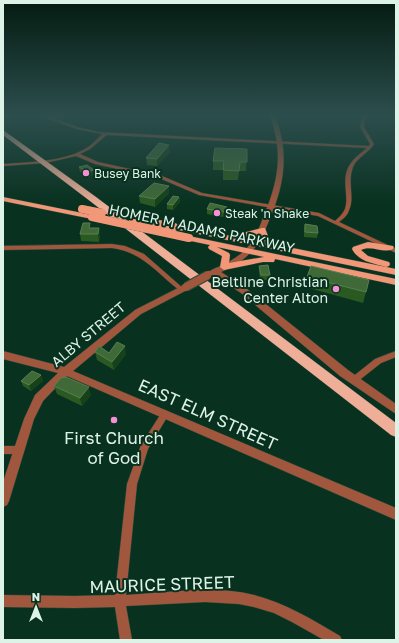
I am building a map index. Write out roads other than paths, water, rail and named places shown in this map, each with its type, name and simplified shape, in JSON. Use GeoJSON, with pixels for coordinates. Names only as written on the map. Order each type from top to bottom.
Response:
{"type":"FeatureCollection","features":[{"type":"Feature","properties":{"kind":"highway"},"geometry":{"type":"LineString","coordinates":[[22,146],[396,431]]}},
{"type":"Feature","properties":{"kind":"main road","name":"HOMER M ADAMS PARKWAY"},"geometry":{"type":"LineString","coordinates":[[3,194],[396,272]]}},
{"type":"Feature","properties":{"kind":"main road","name":"HOMER M ADAMS PARKWAY"},"geometry":{"type":"LineString","coordinates":[[3,199],[396,282]]}},
{"type":"Feature","properties":{"kind":"main road"},"geometry":{"type":"LineString","coordinates":[[221,237],[245,236],[262,230],[264,238],[278,248]]}},
{"type":"Feature","properties":{"kind":"main road"},"geometry":{"type":"LineString","coordinates":[[168,233],[221,250],[226,254],[224,267],[262,259],[303,262]]}},
{"type":"Feature","properties":{"kind":"main road"},"geometry":{"type":"LineString","coordinates":[[393,250],[368,245],[360,246],[356,249],[359,254],[364,257],[396,266]]}},
{"type":"Feature","properties":{"kind":"street"},"geometry":{"type":"LineString","coordinates":[[3,166],[43,161],[76,154],[91,146]]}},
{"type":"Feature","properties":{"kind":"street","name":"ALBY STREET"},"geometry":{"type":"LineString","coordinates":[[3,501],[18,450],[33,408],[45,392],[66,371],[138,312],[224,267],[248,251],[255,244],[272,206],[278,187],[281,171],[281,146]]}},
{"type":"Feature","properties":{"kind":"street"},"geometry":{"type":"LineString","coordinates":[[342,146],[370,147]]}},
{"type":"Feature","properties":{"kind":"street"},"geometry":{"type":"LineString","coordinates":[[342,146],[354,150],[358,156]]}},
{"type":"Feature","properties":{"kind":"street"},"geometry":{"type":"LineString","coordinates":[[337,222],[346,212],[348,206],[346,180],[351,166],[358,156],[370,147]]}},
{"type":"Feature","properties":{"kind":"street"},"geometry":{"type":"LineString","coordinates":[[76,154],[97,163],[160,177],[195,192],[313,213],[334,214],[346,212]]}},
{"type":"Feature","properties":{"kind":"street"},"geometry":{"type":"LineString","coordinates":[[313,213],[337,222],[393,250]]}},
{"type":"Feature","properties":{"kind":"street"},"geometry":{"type":"LineString","coordinates":[[3,248],[126,247],[144,256],[183,288]]}},
{"type":"Feature","properties":{"kind":"street"},"geometry":{"type":"LineString","coordinates":[[211,273],[232,282],[354,380],[396,410]]}},
{"type":"Feature","properties":{"kind":"street"},"geometry":{"type":"LineString","coordinates":[[354,380],[378,361],[396,354]]}},
{"type":"Feature","properties":{"kind":"street","name":"EAST ELM STREET"},"geometry":{"type":"LineString","coordinates":[[3,355],[66,371],[396,514]]}},
{"type":"Feature","properties":{"kind":"street"},"geometry":{"type":"LineString","coordinates":[[126,640],[120,601],[130,500],[135,470],[144,448],[165,414]]}},
{"type":"Feature","properties":{"kind":"street"},"geometry":{"type":"LineString","coordinates":[[3,450],[18,450]]}},
{"type":"Feature","properties":{"kind":"street","name":"MAURICE STREET"},"geometry":{"type":"LineString","coordinates":[[3,601],[74,603],[190,598],[242,598],[274,608],[336,640]]}},
{"type":"Feature","properties":{"kind":"place","name":"Busey Bank"},"geometry":{"type":"Point","coordinates":[86,173]}},
{"type":"Feature","properties":{"kind":"place","name":"Steak 'n Shake"},"geometry":{"type":"Point","coordinates":[217,213]}},
{"type":"Feature","properties":{"kind":"place","name":"Beltline Christian Center Alton"},"geometry":{"type":"Point","coordinates":[336,289]}},
{"type":"Feature","properties":{"kind":"place","name":"First Church of God"},"geometry":{"type":"Point","coordinates":[114,420]}}]}
